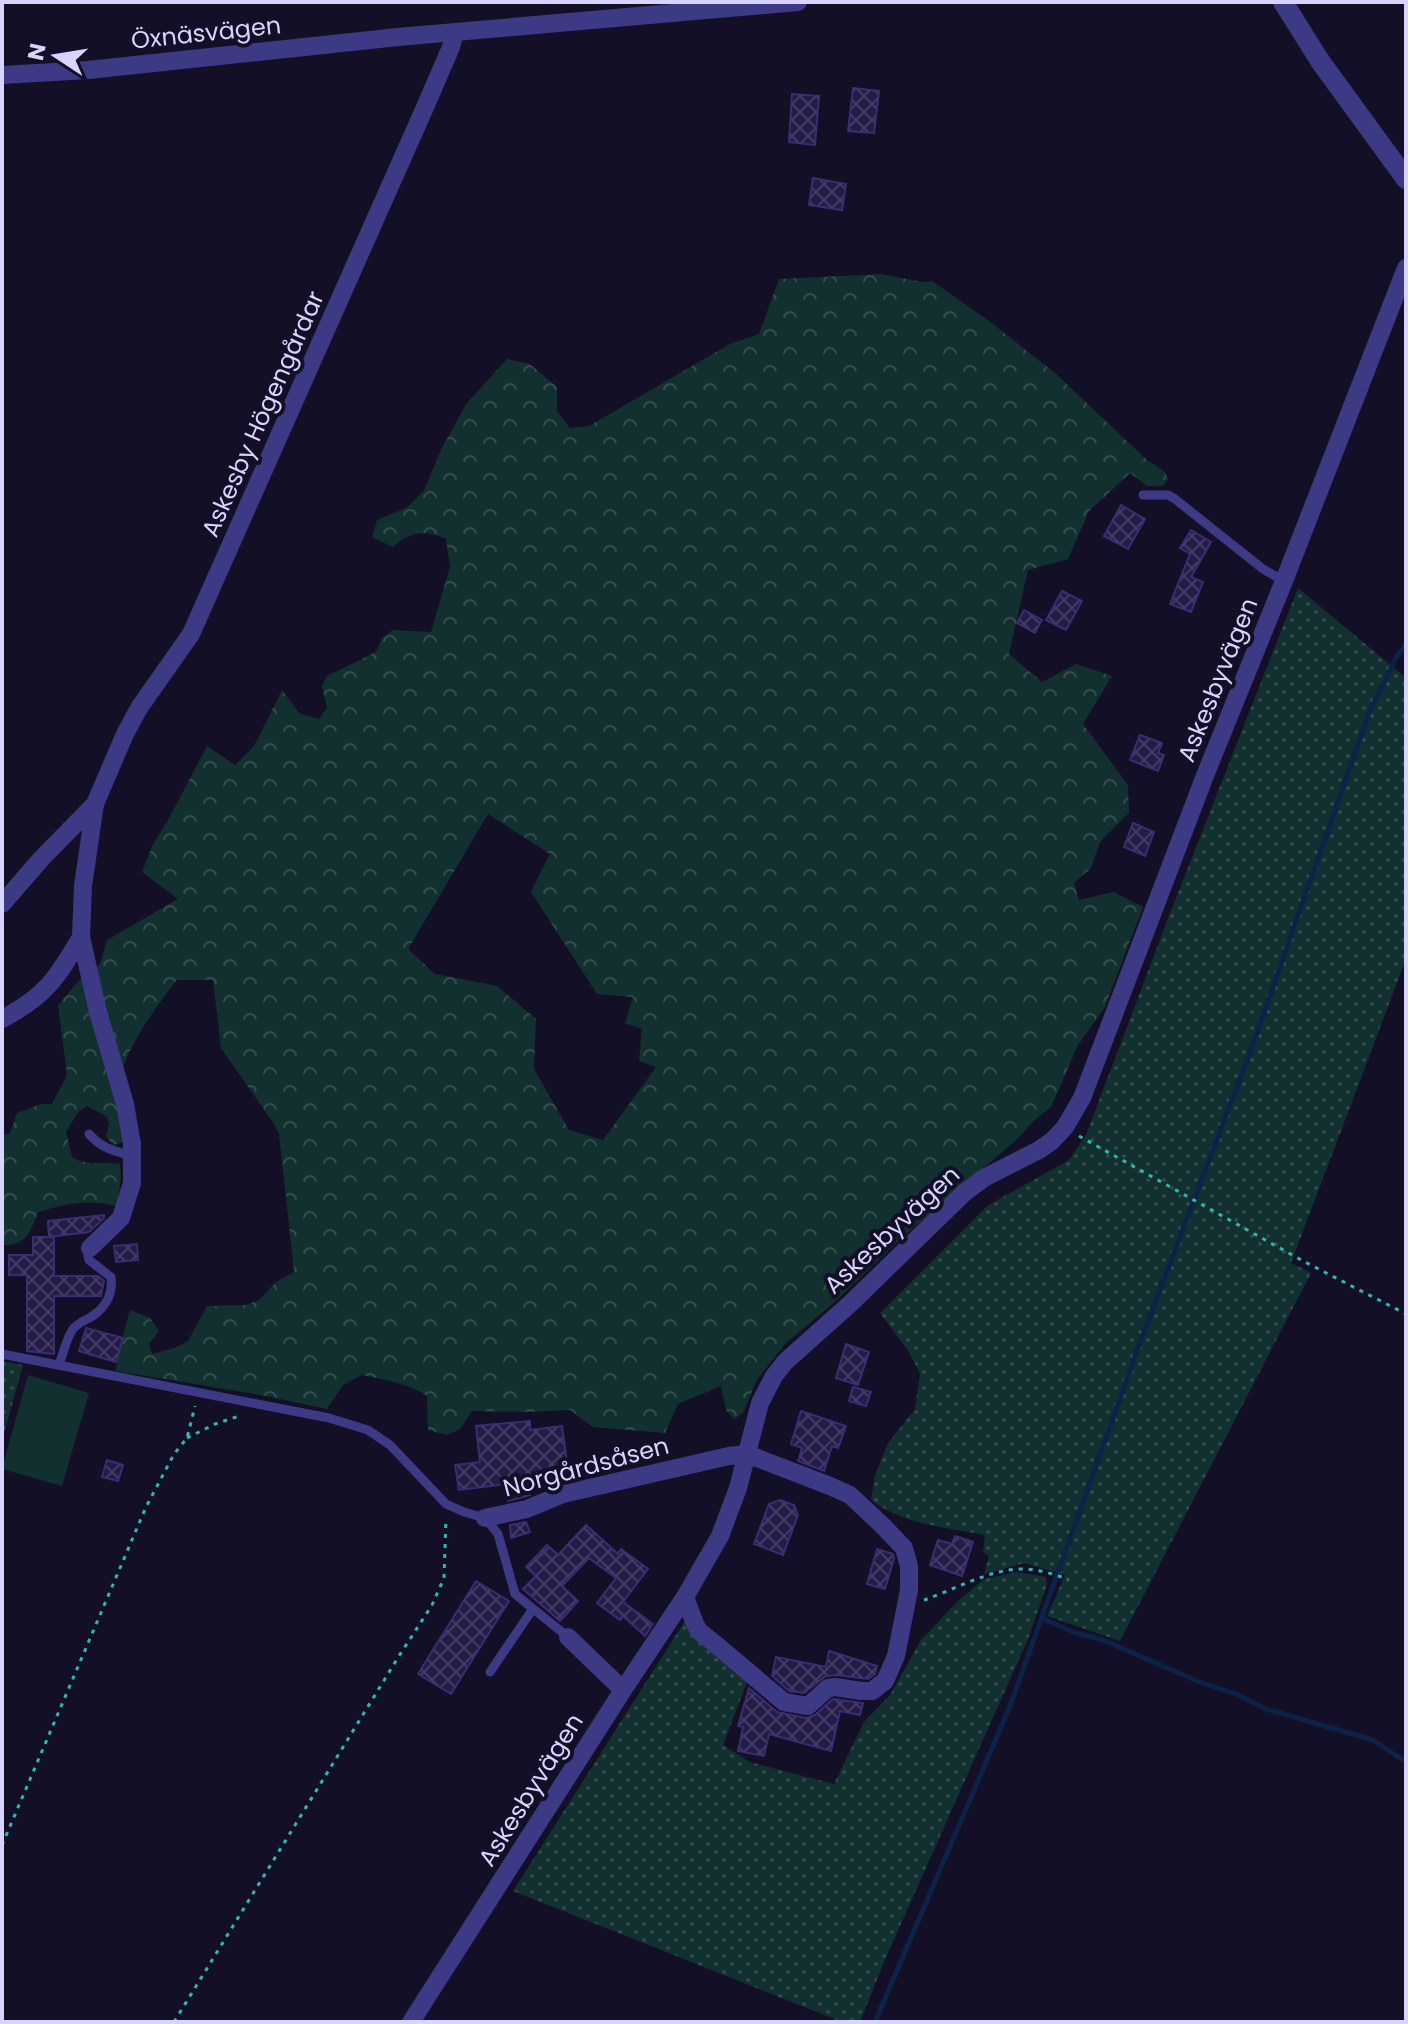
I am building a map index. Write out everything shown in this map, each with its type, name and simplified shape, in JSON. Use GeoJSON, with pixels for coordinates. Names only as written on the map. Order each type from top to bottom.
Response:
{"type":"FeatureCollection","features":[{"type":"Feature","properties":{"kind":"street","name":"Öxnäsvägen"},"geometry":{"type":"LineString","coordinates":[[2,75],[88,70],[398,37],[798,2]]}},
{"type":"Feature","properties":{"kind":"street"},"geometry":{"type":"LineString","coordinates":[[1283,2],[1320,61],[1406,179]]}},
{"type":"Feature","properties":{"kind":"street","name":"Askesby Högengårdar"},"geometry":{"type":"LineString","coordinates":[[90,1248],[121,1218],[132,1183],[125,1104],[98,1012],[81,937],[83,886],[95,804],[139,708],[191,634],[426,105],[455,32]]}},
{"type":"Feature","properties":{"kind":"street","name":"Askesbyvägen"},"geometry":{"type":"LineString","coordinates":[[411,2022],[685,1597],[720,1536],[738,1488],[765,1390],[785,1362],[851,1303],[964,1193],[984,1178],[1052,1141],[1065,1127],[1082,1098],[1206,773],[1406,268]]}},
{"type":"Feature","properties":{"kind":"street","name":"Askesby Högengårdar"},"geometry":{"type":"LineString","coordinates":[[2,904],[95,804]]}},
{"type":"Feature","properties":{"kind":"street","name":"Askesby Högengårdar"},"geometry":{"type":"LineString","coordinates":[[2,1019],[46,990],[81,937]]}},
{"type":"Feature","properties":{"kind":"street"},"geometry":{"type":"LineString","coordinates":[[685,1597],[699,1631],[784,1702],[808,1706],[828,1688],[836,1687],[872,1691],[885,1681],[896,1656],[909,1590],[909,1566],[904,1548],[850,1495],[747,1454]]}},
{"type":"Feature","properties":{"kind":"street","name":"Norgårdsåsen"},"geometry":{"type":"LineString","coordinates":[[485,1518],[527,1509],[563,1494],[747,1454]]}},
{"type":"Feature","properties":{"kind":"street"},"geometry":{"type":"LineString","coordinates":[[568,1637],[623,1690]]}},
{"type":"Feature","properties":{"kind":"lane"},"geometry":{"type":"LineString","coordinates":[[1143,495],[1168,495],[1175,499],[1253,562],[1284,581]]}},
{"type":"Feature","properties":{"kind":"lane"},"geometry":{"type":"LineString","coordinates":[[89,1134],[105,1148],[132,1156]]}},
{"type":"Feature","properties":{"kind":"lane"},"geometry":{"type":"LineString","coordinates":[[59,1365],[76,1325],[103,1307],[111,1293],[111,1277],[89,1260],[90,1248]]}},
{"type":"Feature","properties":{"kind":"lane"},"geometry":{"type":"LineString","coordinates":[[2,1354],[329,1418],[368,1430],[390,1445],[446,1504],[485,1518],[498,1534],[515,1594],[568,1637]]}},
{"type":"Feature","properties":{"kind":"lane"},"geometry":{"type":"LineString","coordinates":[[490,1672],[532,1610]]}},
{"type":"Feature","properties":{"kind":"path"},"geometry":{"type":"LineString","coordinates":[[1065,1127],[1303,1261],[1406,1314]]}},
{"type":"Feature","properties":{"kind":"path"},"geometry":{"type":"LineString","coordinates":[[2,1845],[146,1507],[174,1454],[187,1438],[197,1392]]}},
{"type":"Feature","properties":{"kind":"path"},"geometry":{"type":"LineString","coordinates":[[187,1438],[215,1424],[261,1410],[263,1405]]}},
{"type":"Feature","properties":{"kind":"path"},"geometry":{"type":"LineString","coordinates":[[174,2022],[432,1605],[444,1578],[446,1504]]}},
{"type":"Feature","properties":{"kind":"path"},"geometry":{"type":"LineString","coordinates":[[906,1607],[990,1575],[1018,1569],[1068,1579]]}},
{"type":"Feature","properties":{"kind":"green space"},"geometry":{"type":"Polygon","coordinates":[[[881,274],[932,281],[1055,373],[1146,459],[1165,472],[1168,479],[1163,486],[1147,486],[1130,473],[1089,511],[1068,559],[1028,570],[1009,654],[1042,682],[1076,664],[1112,676],[1083,724],[1128,785],[1129,813],[1100,842],[1091,868],[1074,883],[1079,900],[1113,892],[1143,907],[1105,1007],[1078,1045],[1051,1107],[785,1344],[757,1380],[743,1413],[734,1419],[726,1410],[721,1386],[678,1404],[665,1433],[593,1427],[570,1410],[472,1411],[460,1429],[447,1435],[428,1430],[427,1396],[404,1385],[362,1375],[343,1385],[327,1409],[116,1371],[130,1310],[150,1318],[159,1331],[149,1344],[152,1354],[188,1341],[207,1306],[246,1305],[259,1300],[276,1282],[294,1272],[279,1134],[221,1048],[213,980],[177,980],[133,1044],[119,1085],[125,1142],[113,1145],[106,1136],[107,1117],[87,1106],[78,1112],[66,1132],[72,1157],[89,1163],[120,1164],[117,1206],[77,1203],[38,1212],[30,1231],[22,1240],[2,1245],[2,1135],[10,1133],[17,1113],[41,1104],[52,1104],[67,1075],[58,1005],[82,977],[100,964],[107,940],[178,899],[142,872],[152,846],[207,746],[235,765],[254,746],[282,690],[299,713],[319,719],[327,708],[322,686],[327,676],[376,652],[382,638],[393,630],[431,632],[450,567],[446,539],[418,534],[393,547],[372,537],[377,520],[406,508],[424,491],[441,450],[466,404],[507,359],[530,364],[557,387],[557,411],[570,428],[589,426],[730,344],[759,334],[779,279],[881,274]],[[488,814],[408,949],[435,974],[497,986],[536,1019],[534,1069],[569,1130],[603,1140],[656,1067],[639,1061],[642,1029],[625,1023],[633,997],[597,994],[531,892],[550,854],[488,814]]]}},
{"type":"Feature","properties":{"kind":"green space"},"geometry":{"type":"Polygon","coordinates":[[[1298,588],[1406,678],[1406,959],[1291,1263],[1311,1273],[1120,1641],[1047,1616],[1065,1575],[1024,1563],[984,1574],[989,1556],[983,1552],[985,1535],[911,1520],[871,1500],[875,1475],[888,1443],[915,1409],[920,1373],[907,1349],[880,1313],[987,1206],[1069,1160],[1086,1135],[1298,588]]]}},
{"type":"Feature","properties":{"kind":"green space"},"geometry":{"type":"Polygon","coordinates":[[[2,1361],[23,1365],[2,1441],[2,1361]]]}},
{"type":"Feature","properties":{"kind":"green space"},"geometry":{"type":"Polygon","coordinates":[[[28,1375],[89,1393],[62,1486],[2,1469],[28,1375]]]}},
{"type":"Feature","properties":{"kind":"green space"},"geometry":{"type":"Polygon","coordinates":[[[1017,1572],[1046,1577],[1047,1585],[1028,1639],[860,2022],[842,2022],[513,1891],[685,1621],[749,1677],[723,1745],[750,1762],[834,1784],[864,1722],[890,1695],[921,1640],[984,1579],[1017,1572]]]}},
{"type":"Feature","properties":{"kind":"building"},"geometry":{"type":"Polygon","coordinates":[[[853,88],[879,91],[874,133],[848,131],[853,88]]]}},
{"type":"Feature","properties":{"kind":"building"},"geometry":{"type":"Polygon","coordinates":[[[792,94],[819,96],[815,145],[789,142],[792,94]]]}},
{"type":"Feature","properties":{"kind":"building"},"geometry":{"type":"Polygon","coordinates":[[[813,178],[846,184],[842,210],[809,205],[813,178]]]}},
{"type":"Feature","properties":{"kind":"building"},"geometry":{"type":"Polygon","coordinates":[[[1121,505],[1145,519],[1128,549],[1104,536],[1121,505]]]}},
{"type":"Feature","properties":{"kind":"building"},"geometry":{"type":"Polygon","coordinates":[[[1191,530],[1211,542],[1191,577],[1203,582],[1191,612],[1170,604],[1190,554],[1180,548],[1191,530]]]}},
{"type":"Feature","properties":{"kind":"building"},"geometry":{"type":"Polygon","coordinates":[[[1062,591],[1082,601],[1066,630],[1046,620],[1062,591]]]}},
{"type":"Feature","properties":{"kind":"building"},"geometry":{"type":"Polygon","coordinates":[[[1024,610],[1042,620],[1035,633],[1017,623],[1024,610]]]}},
{"type":"Feature","properties":{"kind":"building"},"geometry":{"type":"Polygon","coordinates":[[[1140,735],[1162,743],[1158,753],[1164,755],[1158,771],[1130,760],[1140,735]]]}},
{"type":"Feature","properties":{"kind":"building"},"geometry":{"type":"Polygon","coordinates":[[[1133,823],[1154,832],[1145,856],[1124,847],[1133,823]]]}},
{"type":"Feature","properties":{"kind":"building"},"geometry":{"type":"Polygon","coordinates":[[[104,1215],[89,1232],[49,1237],[48,1221],[104,1215]]]}},
{"type":"Feature","properties":{"kind":"building"},"geometry":{"type":"Polygon","coordinates":[[[33,1237],[54,1237],[54,1276],[98,1276],[104,1281],[101,1296],[54,1296],[54,1354],[27,1351],[27,1275],[9,1275],[9,1255],[33,1255],[33,1237]]]}},
{"type":"Feature","properties":{"kind":"building"},"geometry":{"type":"Polygon","coordinates":[[[137,1244],[138,1260],[116,1262],[114,1246],[137,1244]]]}},
{"type":"Feature","properties":{"kind":"building"},"geometry":{"type":"Polygon","coordinates":[[[86,1328],[123,1338],[116,1362],[79,1351],[86,1328]]]}},
{"type":"Feature","properties":{"kind":"building"},"geometry":{"type":"Polygon","coordinates":[[[846,1344],[869,1352],[858,1385],[836,1378],[846,1344]]]}},
{"type":"Feature","properties":{"kind":"building"},"geometry":{"type":"Polygon","coordinates":[[[853,1387],[871,1392],[866,1406],[849,1401],[853,1387]]]}},
{"type":"Feature","properties":{"kind":"building"},"geometry":{"type":"Polygon","coordinates":[[[801,1411],[846,1426],[838,1448],[832,1446],[824,1471],[798,1461],[802,1448],[791,1444],[801,1411]]]}},
{"type":"Feature","properties":{"kind":"building"},"geometry":{"type":"Polygon","coordinates":[[[530,1421],[530,1430],[562,1426],[569,1476],[528,1482],[530,1495],[508,1501],[506,1484],[459,1490],[455,1465],[480,1462],[476,1426],[530,1421]]]}},
{"type":"Feature","properties":{"kind":"building"},"geometry":{"type":"Polygon","coordinates":[[[107,1460],[123,1465],[118,1481],[102,1477],[107,1460]]]}},
{"type":"Feature","properties":{"kind":"building"},"geometry":{"type":"Polygon","coordinates":[[[780,1500],[794,1505],[798,1515],[783,1555],[754,1544],[769,1504],[780,1500]]]}},
{"type":"Feature","properties":{"kind":"building"},"geometry":{"type":"Polygon","coordinates":[[[526,1522],[530,1532],[511,1538],[510,1525],[526,1522]]]}},
{"type":"Feature","properties":{"kind":"building"},"geometry":{"type":"Polygon","coordinates":[[[586,1525],[618,1554],[621,1549],[648,1569],[623,1602],[653,1624],[645,1636],[623,1616],[620,1620],[597,1603],[616,1578],[589,1558],[562,1586],[578,1601],[560,1621],[523,1589],[536,1576],[526,1567],[547,1545],[558,1555],[586,1525]]]}},
{"type":"Feature","properties":{"kind":"building"},"geometry":{"type":"Polygon","coordinates":[[[955,1536],[973,1542],[962,1576],[930,1565],[938,1540],[952,1544],[955,1536]]]}},
{"type":"Feature","properties":{"kind":"building"},"geometry":{"type":"Polygon","coordinates":[[[877,1549],[893,1554],[894,1558],[885,1589],[867,1584],[877,1549]]]}},
{"type":"Feature","properties":{"kind":"building"},"geometry":{"type":"Polygon","coordinates":[[[476,1581],[509,1601],[451,1694],[418,1674],[476,1581]]]}},
{"type":"Feature","properties":{"kind":"building"},"geometry":{"type":"Polygon","coordinates":[[[829,1651],[877,1666],[875,1674],[868,1679],[826,1676],[804,1693],[789,1691],[772,1676],[776,1657],[826,1667],[829,1651]]]}},
{"type":"Feature","properties":{"kind":"building"},"geometry":{"type":"Polygon","coordinates":[[[749,1688],[777,1712],[806,1718],[815,1715],[833,1699],[863,1703],[860,1715],[840,1711],[831,1751],[769,1734],[764,1756],[738,1751],[743,1727],[738,1726],[749,1688]]]}},
{"type":"Feature","properties":{"kind":"waterway"},"geometry":{"type":"LineString","coordinates":[[875,2022],[1010,1706],[1141,1340],[1252,1047],[1369,713],[1397,656],[1406,645]]}},
{"type":"Feature","properties":{"kind":"waterway"},"geometry":{"type":"LineString","coordinates":[[1041,1618],[1076,1633],[1103,1640],[1266,1709],[1373,1740],[1406,1762]]}}]}
